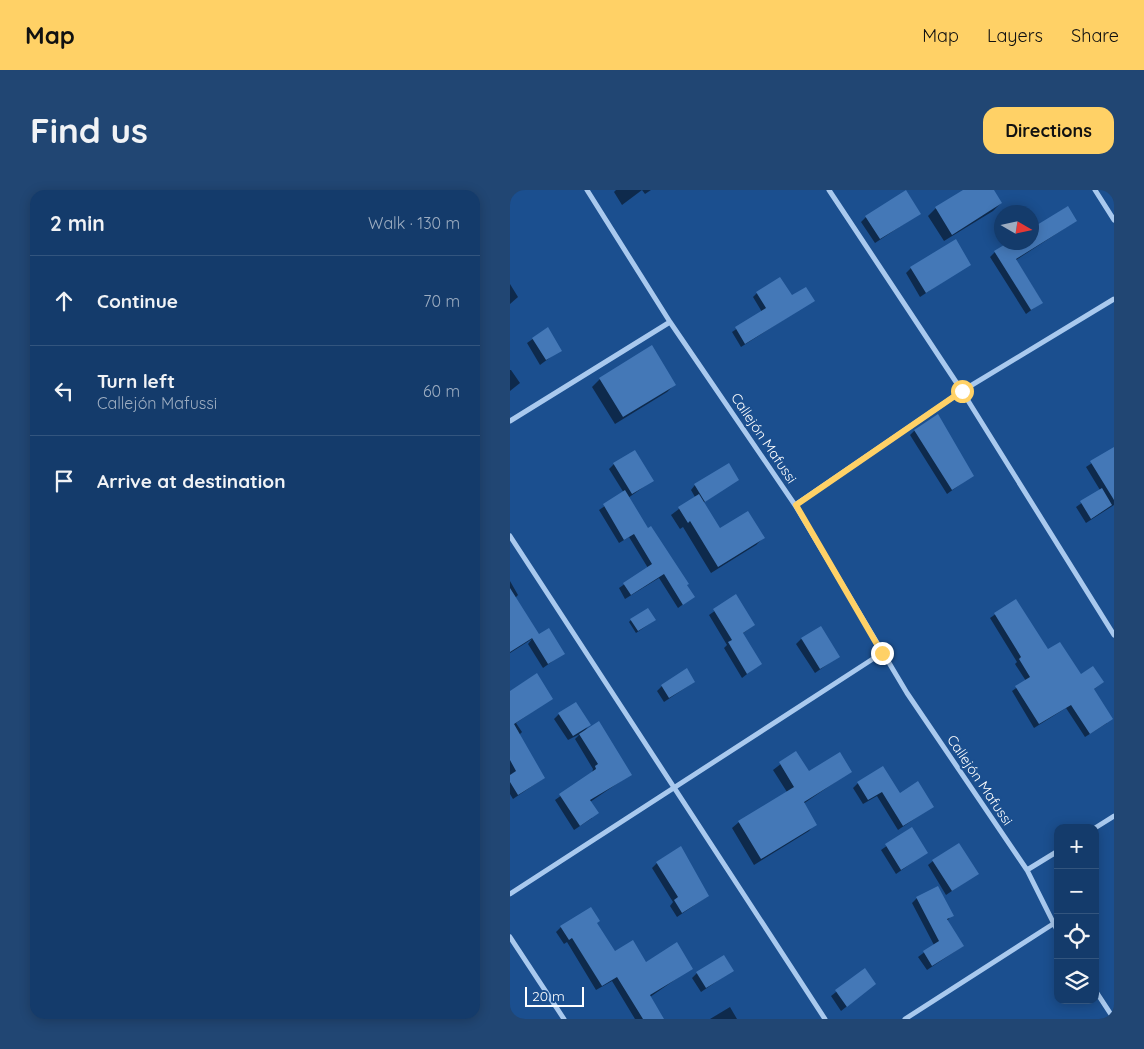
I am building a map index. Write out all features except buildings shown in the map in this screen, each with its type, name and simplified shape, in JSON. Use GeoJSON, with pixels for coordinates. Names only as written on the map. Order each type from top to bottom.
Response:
{"type":"FeatureCollection","features":[{"type":"Feature","properties":{"kind":"street","name":"Callejón Mafussi"},"geometry":{"type":"LineString","coordinates":[[587,190],[670,322],[796,505],[882,653],[1027,870],[1053,924]]}},
{"type":"Feature","properties":{"kind":"street"},"geometry":{"type":"LineString","coordinates":[[829,190],[962,391],[1114,635]]}},
{"type":"Feature","properties":{"kind":"street"},"geometry":{"type":"LineString","coordinates":[[1095,190],[1114,220]]}},
{"type":"Feature","properties":{"kind":"street"},"geometry":{"type":"LineString","coordinates":[[796,505],[962,391],[1114,299]]}},
{"type":"Feature","properties":{"kind":"street"},"geometry":{"type":"LineString","coordinates":[[510,421],[670,322]]}},
{"type":"Feature","properties":{"kind":"street"},"geometry":{"type":"LineString","coordinates":[[510,536],[672,788],[825,1019]]}},
{"type":"Feature","properties":{"kind":"street"},"geometry":{"type":"LineString","coordinates":[[510,894],[882,653]]}},
{"type":"Feature","properties":{"kind":"street"},"geometry":{"type":"LineString","coordinates":[[1099,825],[1114,816]]}},
{"type":"Feature","properties":{"kind":"street"},"geometry":{"type":"LineString","coordinates":[[1027,870],[1054,853]]}},
{"type":"Feature","properties":{"kind":"street"},"geometry":{"type":"LineString","coordinates":[[905,1019],[1053,924]]}},
{"type":"Feature","properties":{"kind":"street"},"geometry":{"type":"LineString","coordinates":[[510,937],[564,1019]]}},
{"type":"Feature","properties":{"kind":"street"},"geometry":{"type":"LineString","coordinates":[[1099,996],[1114,1019]]}},
{"type":"Feature","properties":{"kind":"route"},"geometry":{"type":"LineString","coordinates":[[882,653],[796,505],[962,391]]}}]}
